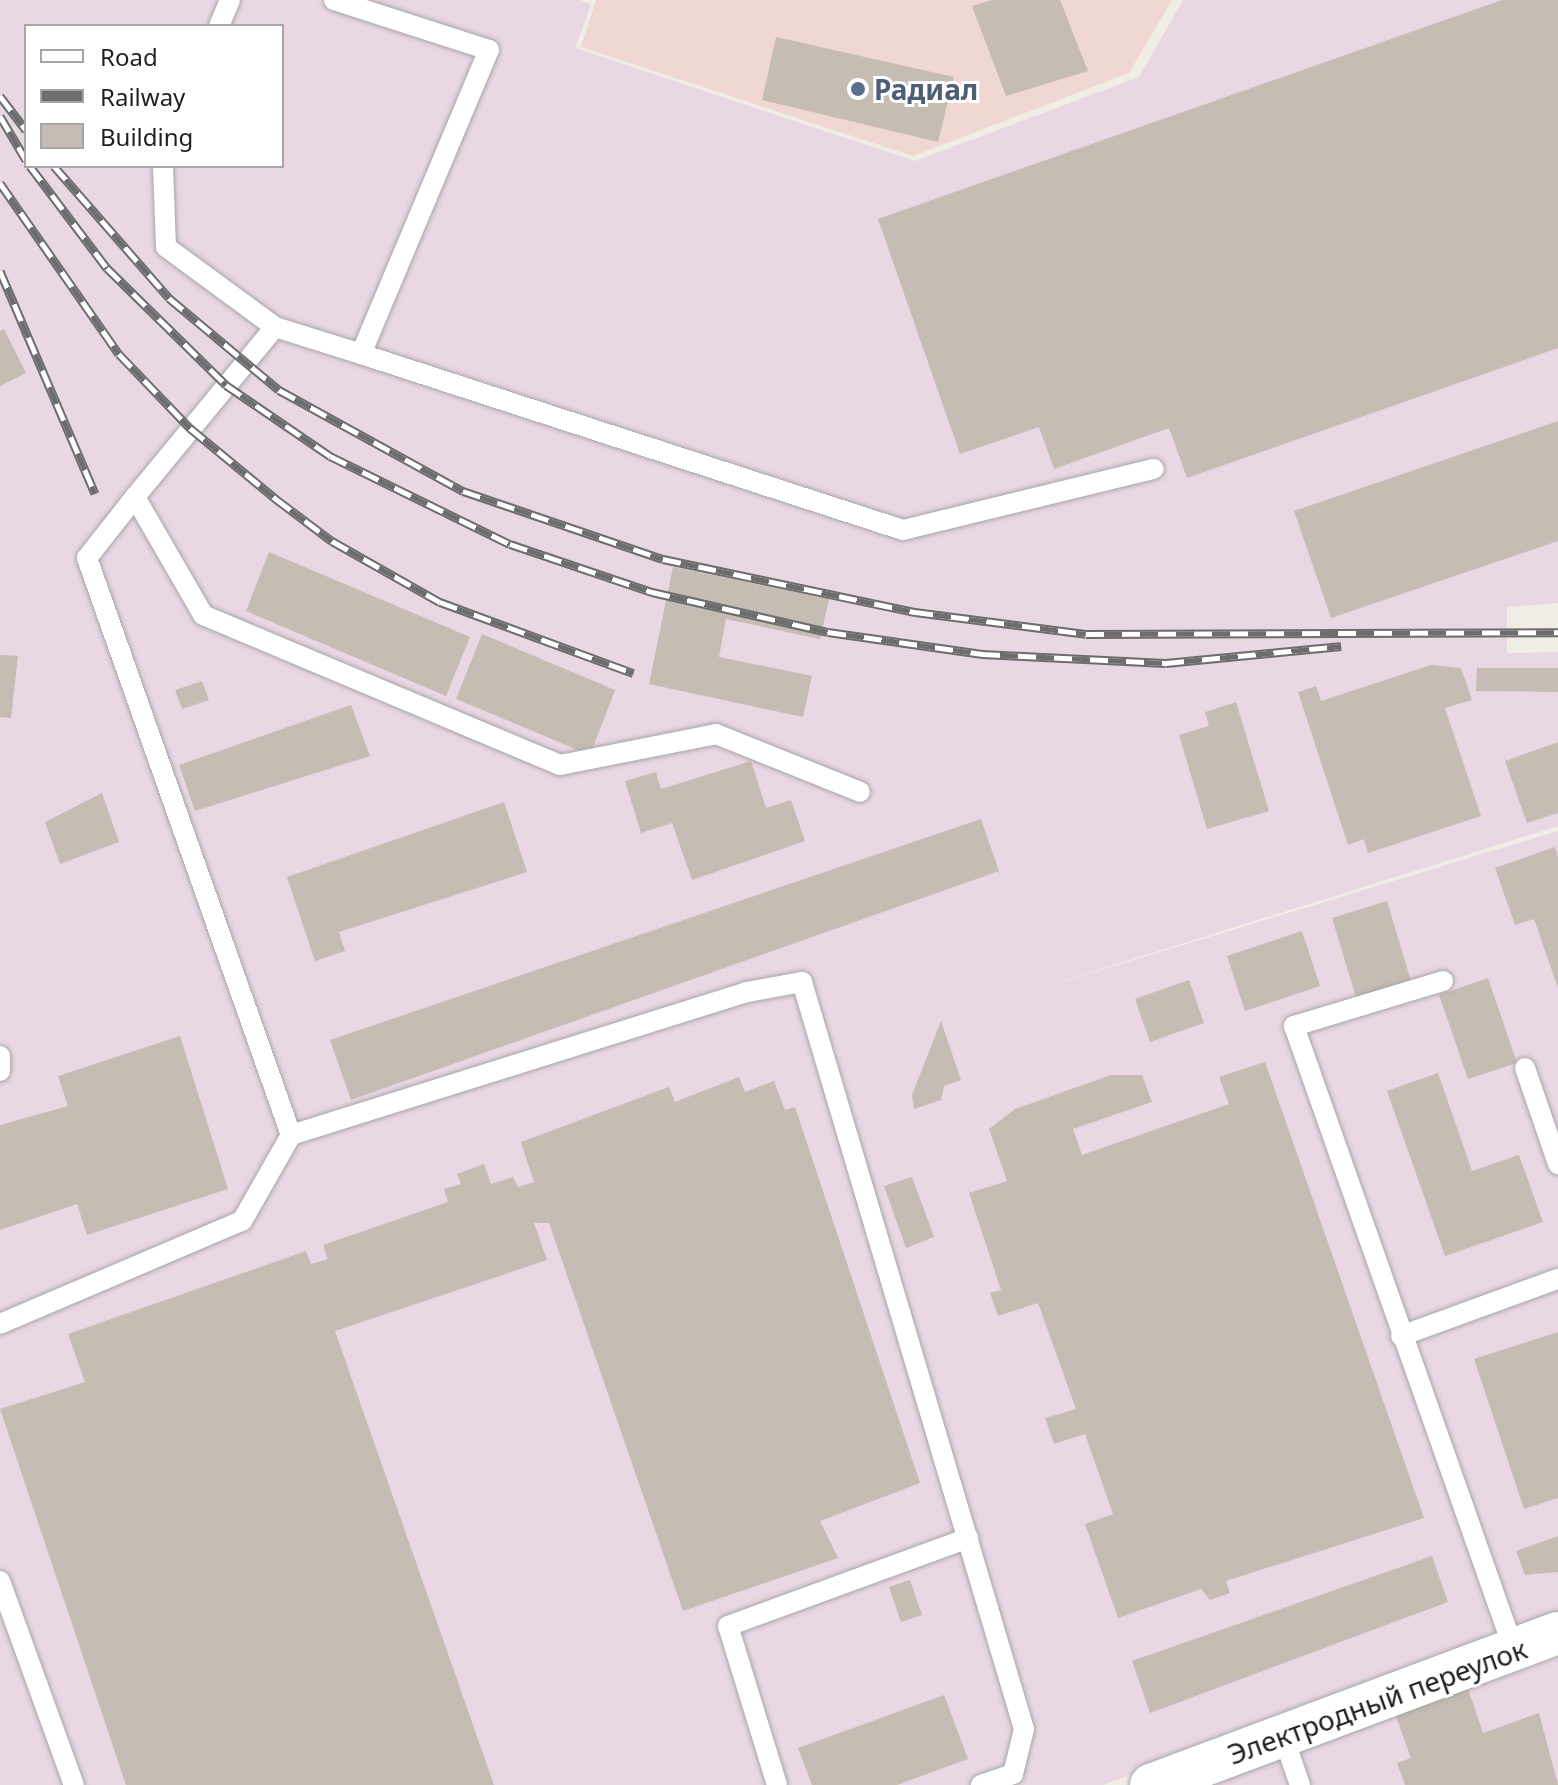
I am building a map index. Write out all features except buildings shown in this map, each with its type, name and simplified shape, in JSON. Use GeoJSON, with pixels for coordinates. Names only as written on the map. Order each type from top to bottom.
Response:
{"type":"FeatureCollection","features":[{"type":"Feature","properties":{"kind":"street","name":"Электродный переулок"},"geometry":{"type":"LineString","coordinates":[[1151,1785],[1558,1633]]}},
{"type":"Feature","properties":{"kind":"lane"},"geometry":{"type":"LineString","coordinates":[[220,24],[230,0]]}},
{"type":"Feature","properties":{"kind":"lane"},"geometry":{"type":"LineString","coordinates":[[334,0],[489,50],[361,354]]}},
{"type":"Feature","properties":{"kind":"lane"},"geometry":{"type":"LineString","coordinates":[[163,168],[166,247],[275,327],[903,530],[1154,469]]}},
{"type":"Feature","properties":{"kind":"lane"},"geometry":{"type":"LineString","coordinates":[[275,327],[87,558],[291,1135]]}},
{"type":"Feature","properties":{"kind":"lane"},"geometry":{"type":"LineString","coordinates":[[135,497],[203,615],[560,765],[716,734],[860,792]]}},
{"type":"Feature","properties":{"kind":"lane"},"geometry":{"type":"LineString","coordinates":[[1443,981],[1294,1026],[1514,1650]]}},
{"type":"Feature","properties":{"kind":"lane"},"geometry":{"type":"LineString","coordinates":[[0,1324],[242,1221],[291,1135],[747,992],[802,982],[1024,1729],[1013,1774],[981,1785]]}},
{"type":"Feature","properties":{"kind":"lane"},"geometry":{"type":"LineString","coordinates":[[0,1056],[0,1071]]}},
{"type":"Feature","properties":{"kind":"lane"},"geometry":{"type":"LineString","coordinates":[[1525,1068],[1558,1164]]}},
{"type":"Feature","properties":{"kind":"lane"},"geometry":{"type":"LineString","coordinates":[[1401,1336],[1558,1279]]}},
{"type":"Feature","properties":{"kind":"lane"},"geometry":{"type":"LineString","coordinates":[[777,1785],[728,1626],[968,1538]]}},
{"type":"Feature","properties":{"kind":"lane"},"geometry":{"type":"LineString","coordinates":[[0,1581],[74,1785]]}},
{"type":"Feature","properties":{"kind":"lane"},"geometry":{"type":"LineString","coordinates":[[1283,1736],[1300,1785]]}},
{"type":"Feature","properties":{"kind":"shaded area"},"geometry":{"type":"Polygon","coordinates":[[[0,0],[580,0],[591,5],[575,48],[915,161],[1139,77],[1183,0],[1558,0],[1558,603],[1507,607],[1507,653],[1558,652],[1558,826],[999,1001],[1558,831],[1558,1613],[1103,1785],[0,1785],[0,0]]]}},
{"type":"Feature","properties":{"kind":"shaded area"},"geometry":{"type":"Polygon","coordinates":[[[596,0],[1172,0],[1129,73],[913,156],[581,47],[596,0]]]}},
{"type":"Feature","properties":{"kind":"shaded area"},"geometry":{"type":"Polygon","coordinates":[[[1558,1657],[1558,1785],[1201,1785],[1289,1753],[1558,1657]]]}},
{"type":"Feature","properties":{"kind":"railway"},"geometry":{"type":"LineString","coordinates":[[0,96],[24,127]]}},
{"type":"Feature","properties":{"kind":"railway"},"geometry":{"type":"LineString","coordinates":[[0,116],[24,157]]}},
{"type":"Feature","properties":{"kind":"railway"},"geometry":{"type":"LineString","coordinates":[[32,168],[107,268],[226,385],[330,456],[510,544],[652,592],[828,632],[982,654],[1166,663],[1341,646]]}},
{"type":"Feature","properties":{"kind":"railway"},"geometry":{"type":"LineString","coordinates":[[56,168],[169,298],[279,390],[463,491],[663,559],[915,612],[1086,634],[1558,632]]}},
{"type":"Feature","properties":{"kind":"railway"},"geometry":{"type":"LineString","coordinates":[[0,183],[119,354],[190,428],[276,499],[332,541],[440,602],[633,673]]}},
{"type":"Feature","properties":{"kind":"railway"},"geometry":{"type":"LineString","coordinates":[[0,271],[95,494]]}},
{"type":"Feature","properties":{"kind":"place","name":"Радиал"},"geometry":{"type":"Point","coordinates":[858,89]}}]}
